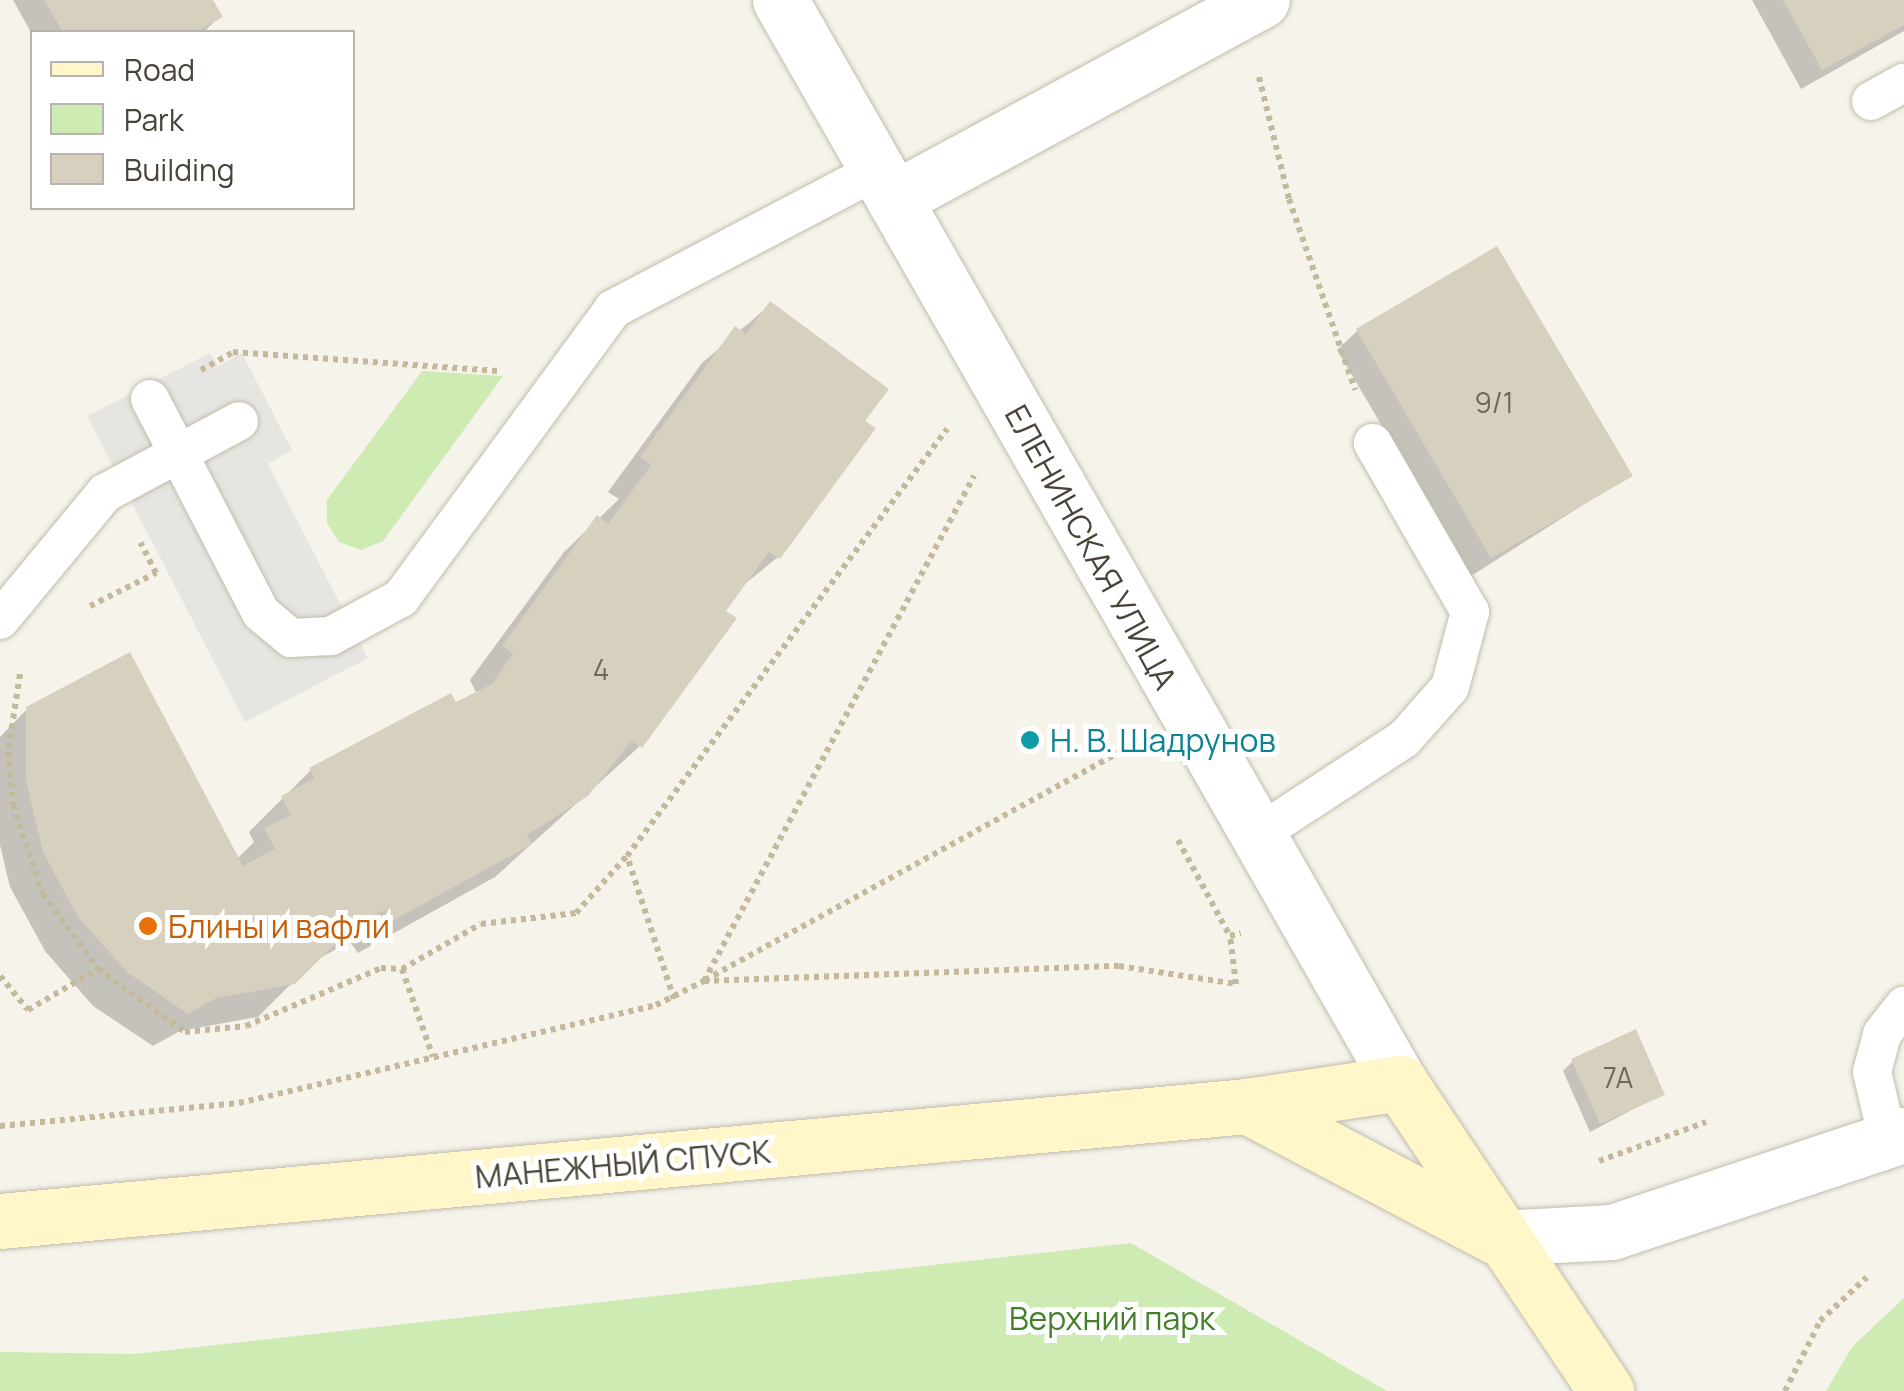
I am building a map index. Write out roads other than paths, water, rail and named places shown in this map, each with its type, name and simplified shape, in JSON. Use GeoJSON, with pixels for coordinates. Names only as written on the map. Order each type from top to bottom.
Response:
{"type":"FeatureCollection","features":[{"type":"Feature","properties":{"kind":"main road","name":"МАНЕЖНЫЙ СПУСК"},"geometry":{"type":"LineString","coordinates":[[0,1221],[1246,1106],[1400,1083]]}},
{"type":"Feature","properties":{"kind":"main road","name":"ЕЛЕНИНСКАЯ УЛИЦА"},"geometry":{"type":"LineString","coordinates":[[1400,1083],[1500,1238],[1606,1391]]}},
{"type":"Feature","properties":{"kind":"main road"},"geometry":{"type":"LineString","coordinates":[[1246,1106],[1500,1238]]}},
{"type":"Feature","properties":{"kind":"street","name":"ЕЛЕНИНСКАЯ УЛИЦА"},"geometry":{"type":"LineString","coordinates":[[780,0],[1254,837],[1400,1083]]}},
{"type":"Feature","properties":{"kind":"street"},"geometry":{"type":"LineString","coordinates":[[886,185],[1262,0]]}},
{"type":"Feature","properties":{"kind":"street"},"geometry":{"type":"LineString","coordinates":[[1500,1238],[1612,1232],[1896,1138]]}},
{"type":"Feature","properties":{"kind":"lane"},"geometry":{"type":"LineString","coordinates":[[1871,101],[1904,83]]}},
{"type":"Feature","properties":{"kind":"lane"},"geometry":{"type":"LineString","coordinates":[[150,399],[260,613],[291,638],[331,636],[401,598],[613,309],[886,185]]}},
{"type":"Feature","properties":{"kind":"lane"},"geometry":{"type":"LineString","coordinates":[[0,620],[105,493],[238,422]]}},
{"type":"Feature","properties":{"kind":"lane"},"geometry":{"type":"LineString","coordinates":[[1254,837],[1404,738],[1450,687],[1470,612],[1373,443]]}},
{"type":"Feature","properties":{"kind":"lane"},"geometry":{"type":"LineString","coordinates":[[1896,1138],[1872,1072],[1882,1034],[1904,1006]]}},
{"type":"Feature","properties":{"kind":"place","name":"Н. В. Шадрунов"},"geometry":{"type":"Point","coordinates":[1030,740]}},
{"type":"Feature","properties":{"kind":"place","name":"Блины и вафли"},"geometry":{"type":"Point","coordinates":[148,926]}},
{"type":"Feature","properties":{"kind":"park label","name":"Верхний парк"},"geometry":{"type":"Point","coordinates":[1112,1318]}}]}
